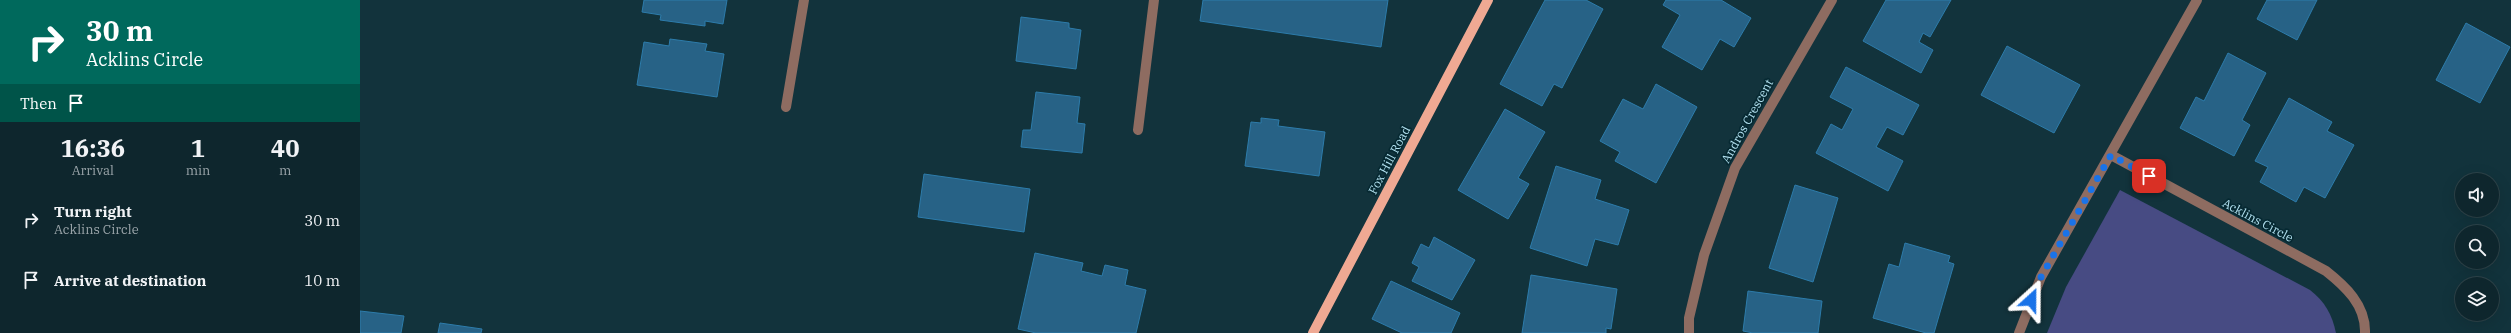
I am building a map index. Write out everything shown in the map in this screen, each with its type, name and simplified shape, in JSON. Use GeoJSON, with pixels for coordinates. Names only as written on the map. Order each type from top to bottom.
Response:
{"type":"FeatureCollection","features":[{"type":"Feature","properties":{"kind":"main road","name":"Fox Hill Road"},"geometry":{"type":"LineString","coordinates":[[1313,333],[1488,0]]}},
{"type":"Feature","properties":{"kind":"street"},"geometry":{"type":"LineString","coordinates":[[786,107],[804,0]]}},
{"type":"Feature","properties":{"kind":"street"},"geometry":{"type":"LineString","coordinates":[[1138,130],[1154,0]]}},
{"type":"Feature","properties":{"kind":"street","name":"Andros Crescent"},"geometry":{"type":"LineString","coordinates":[[1689,333],[1689,318],[1704,255],[1735,168],[1832,0]]}},
{"type":"Feature","properties":{"kind":"street"},"geometry":{"type":"LineString","coordinates":[[2020,333],[2041,277],[2197,0]]}},
{"type":"Feature","properties":{"kind":"street","name":"Acklins Circle"},"geometry":{"type":"LineString","coordinates":[[2111,155],[2326,271],[2349,290],[2360,309],[2365,333]]}},
{"type":"Feature","properties":{"kind":"shaded area"},"geometry":{"type":"Polygon","coordinates":[[[2120,190],[2310,290],[2324,304],[2332,320],[2336,333],[2047,333],[2066,287],[2120,190]]]}},
{"type":"Feature","properties":{"kind":"building"},"geometry":{"type":"Polygon","coordinates":[[[644,0],[727,0],[723,24],[705,21],[705,26],[660,20],[661,15],[642,12],[644,0]]]}},
{"type":"Feature","properties":{"kind":"building"},"geometry":{"type":"Polygon","coordinates":[[[1203,0],[1388,0],[1381,47],[1200,21],[1203,0]]]}},
{"type":"Feature","properties":{"kind":"building"},"geometry":{"type":"Polygon","coordinates":[[[1545,0],[1586,0],[1603,9],[1562,88],[1554,84],[1542,106],[1500,84],[1545,0]]]}},
{"type":"Feature","properties":{"kind":"building"},"geometry":{"type":"Polygon","coordinates":[[[1666,0],[1721,0],[1751,18],[1734,47],[1720,39],[1702,70],[1662,47],[1680,15],[1663,5],[1666,0]]]}},
{"type":"Feature","properties":{"kind":"building"},"geometry":{"type":"Polygon","coordinates":[[[1886,0],[1951,0],[1930,37],[1923,33],[1919,42],[1933,50],[1921,73],[1863,41],[1886,0]]]}},
{"type":"Feature","properties":{"kind":"building"},"geometry":{"type":"Polygon","coordinates":[[[2267,0],[2317,0],[2297,40],[2257,19],[2267,0]]]}},
{"type":"Feature","properties":{"kind":"building"},"geometry":{"type":"Polygon","coordinates":[[[1021,17],[1069,23],[1069,28],[1081,30],[1076,69],[1016,61],[1021,17]]]}},
{"type":"Feature","properties":{"kind":"building"},"geometry":{"type":"Polygon","coordinates":[[[2466,23],[2510,47],[2480,103],[2436,80],[2466,23]]]}},
{"type":"Feature","properties":{"kind":"building"},"geometry":{"type":"Polygon","coordinates":[[[670,39],[707,44],[705,51],[724,54],[717,97],[637,85],[644,42],[669,46],[670,39]]]}},
{"type":"Feature","properties":{"kind":"building"},"geometry":{"type":"Polygon","coordinates":[[[2007,46],[2080,85],[2054,133],[1981,95],[2007,46]]]}},
{"type":"Feature","properties":{"kind":"building"},"geometry":{"type":"Polygon","coordinates":[[[2228,53],[2266,73],[2242,120],[2250,125],[2234,156],[2180,128],[2196,97],[2204,101],[2228,53]]]}},
{"type":"Feature","properties":{"kind":"building"},"geometry":{"type":"Polygon","coordinates":[[[1846,67],[1919,105],[1903,135],[1887,127],[1876,147],[1903,161],[1888,191],[1816,153],[1831,124],[1842,130],[1853,109],[1830,97],[1846,67]]]}},
{"type":"Feature","properties":{"kind":"building"},"geometry":{"type":"Polygon","coordinates":[[[1656,84],[1697,107],[1656,183],[1615,161],[1620,152],[1600,141],[1623,99],[1643,109],[1656,84]]]}},
{"type":"Feature","properties":{"kind":"building"},"geometry":{"type":"Polygon","coordinates":[[[1036,92],[1080,97],[1077,123],[1085,124],[1082,153],[1021,147],[1023,130],[1031,130],[1036,92]]]}},
{"type":"Feature","properties":{"kind":"building"},"geometry":{"type":"Polygon","coordinates":[[[2289,98],[2332,122],[2327,131],[2354,145],[2325,198],[2304,187],[2296,202],[2260,182],[2268,167],[2255,161],[2289,98]]]}},
{"type":"Feature","properties":{"kind":"building"},"geometry":{"type":"Polygon","coordinates":[[[1505,109],[1545,132],[1518,178],[1529,184],[1508,219],[1458,190],[1505,109]]]}},
{"type":"Feature","properties":{"kind":"building"},"geometry":{"type":"Polygon","coordinates":[[[1261,118],[1279,120],[1278,126],[1325,132],[1319,176],[1245,166],[1251,122],[1261,123],[1261,118]]]}},
{"type":"Feature","properties":{"kind":"building"},"geometry":{"type":"Polygon","coordinates":[[[1556,166],[1601,180],[1595,199],[1629,210],[1618,245],[1595,239],[1587,266],[1530,248],[1556,166]]]}},
{"type":"Feature","properties":{"kind":"building"},"geometry":{"type":"Polygon","coordinates":[[[924,174],[1030,189],[1024,232],[918,217],[924,174]]]}},
{"type":"Feature","properties":{"kind":"building"},"geometry":{"type":"Polygon","coordinates":[[[1795,185],[1838,198],[1813,282],[1769,268],[1795,185]]]}},
{"type":"Feature","properties":{"kind":"building"},"geometry":{"type":"Polygon","coordinates":[[[1434,237],[1475,260],[1452,300],[1412,281],[1419,267],[1412,263],[1421,244],[1429,248],[1434,237]]]}},
{"type":"Feature","properties":{"kind":"building"},"geometry":{"type":"Polygon","coordinates":[[[1905,243],[1950,256],[1948,262],[1954,264],[1934,333],[1926,333],[1873,318],[1889,264],[1899,267],[1905,243]]]}},
{"type":"Feature","properties":{"kind":"building"},"geometry":{"type":"Polygon","coordinates":[[[1035,253],[1083,263],[1081,271],[1102,276],[1105,265],[1128,270],[1125,285],[1146,290],[1136,333],[1036,333],[1018,329],[1035,253]]]}},
{"type":"Feature","properties":{"kind":"building"},"geometry":{"type":"Polygon","coordinates":[[[1531,275],[1617,289],[1611,329],[1606,328],[1606,333],[1522,333],[1531,275]]]}},
{"type":"Feature","properties":{"kind":"building"},"geometry":{"type":"Polygon","coordinates":[[[1391,281],[1460,313],[1451,333],[1402,333],[1372,319],[1391,281]]]}},
{"type":"Feature","properties":{"kind":"building"},"geometry":{"type":"Polygon","coordinates":[[[1748,291],[1822,301],[1818,333],[1753,333],[1743,331],[1748,291]]]}},
{"type":"Feature","properties":{"kind":"building"},"geometry":{"type":"Polygon","coordinates":[[[360,311],[404,316],[401,333],[360,333],[360,311]]]}},
{"type":"Feature","properties":{"kind":"building"},"geometry":{"type":"Polygon","coordinates":[[[440,323],[482,329],[481,333],[438,333],[440,323]]]}},
{"type":"Feature","properties":{"kind":"route"},"geometry":{"type":"LineString","coordinates":[[2031,300],[2041,277],[2111,155],[2149,176]]}}]}
